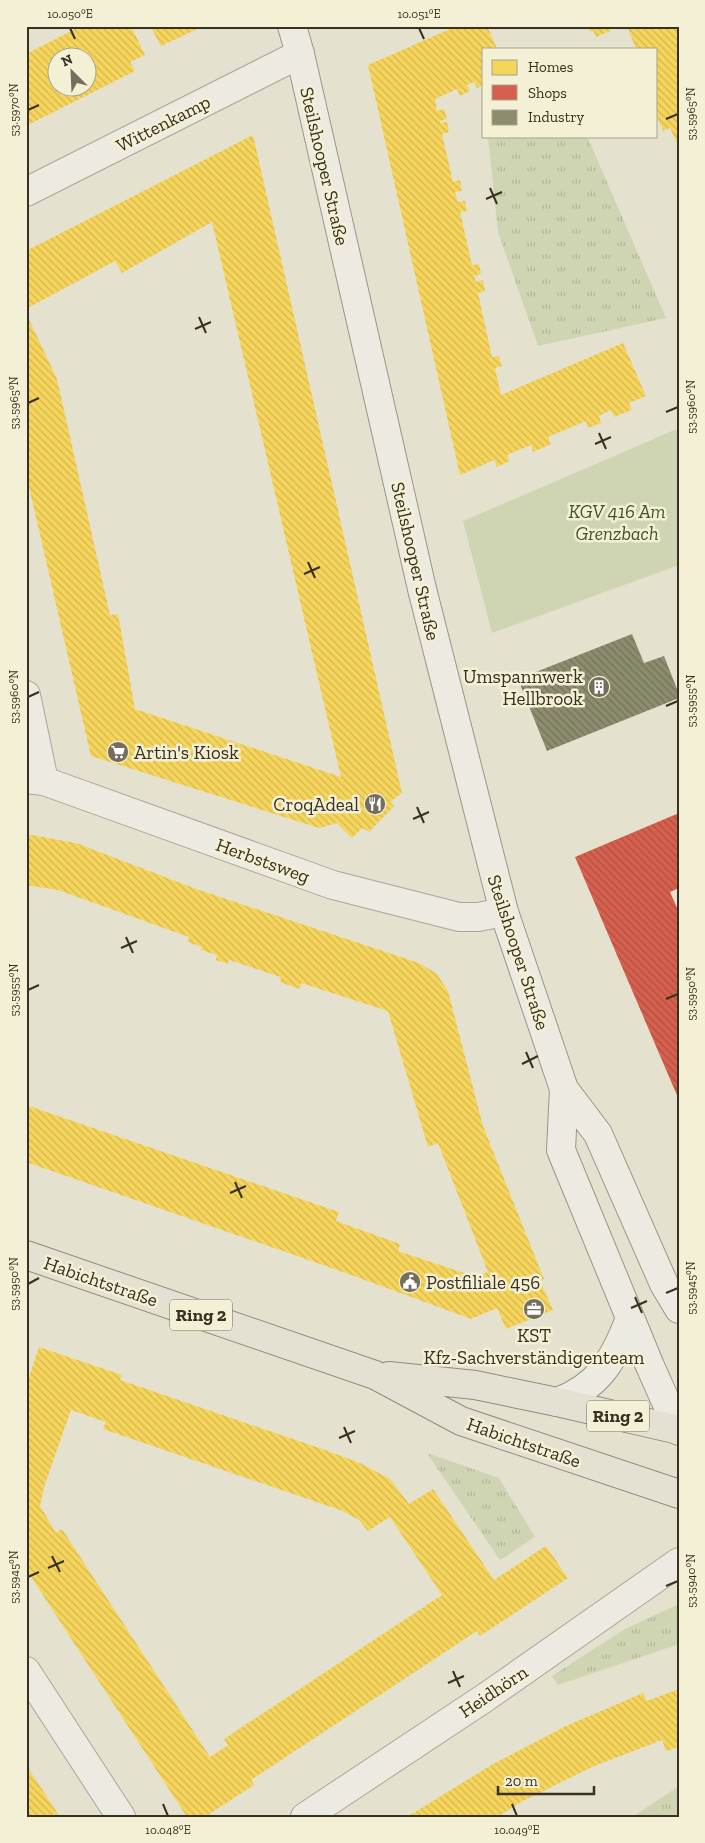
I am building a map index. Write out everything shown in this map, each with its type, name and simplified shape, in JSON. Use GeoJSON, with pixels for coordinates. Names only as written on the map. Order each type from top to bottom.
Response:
{"type":"FeatureCollection","features":[{"type":"Feature","properties":{"kind":"main road","name":"Habichtstraße"},"geometry":{"type":"LineString","coordinates":[[26,1255],[375,1375],[462,1421],[679,1494]]}},
{"type":"Feature","properties":{"kind":"main road","name":"Habichtstraße"},"geometry":{"type":"LineString","coordinates":[[375,1375],[475,1385],[679,1431]]}},
{"type":"Feature","properties":{"kind":"street","name":"Wittenkamp"},"geometry":{"type":"LineString","coordinates":[[26,192],[298,34]]}},
{"type":"Feature","properties":{"kind":"street","name":"Steilshooper Straße"},"geometry":{"type":"LineString","coordinates":[[298,34],[420,580],[504,912],[564,1089],[598,1134],[664,1284],[679,1309]]}},
{"type":"Feature","properties":{"kind":"street"},"geometry":{"type":"LineString","coordinates":[[26,695],[35,780]]}},
{"type":"Feature","properties":{"kind":"street","name":"Herbstsweg"},"geometry":{"type":"LineString","coordinates":[[35,780],[333,885],[459,917],[478,917],[504,912]]}},
{"type":"Feature","properties":{"kind":"street","name":"Steilshooper Straße"},"geometry":{"type":"LineString","coordinates":[[564,1089],[562,1150],[630,1318],[679,1431]]}},
{"type":"Feature","properties":{"kind":"street"},"geometry":{"type":"LineString","coordinates":[[557,1402],[579,1392],[599,1376],[618,1348],[630,1318]]}},
{"type":"Feature","properties":{"kind":"street","name":"Heidhörn"},"geometry":{"type":"LineString","coordinates":[[305,1817],[486,1697],[679,1562]]}},
{"type":"Feature","properties":{"kind":"street"},"geometry":{"type":"LineString","coordinates":[[26,1671],[121,1817]]}},
{"type":"Feature","properties":{"kind":"green space"},"geometry":{"type":"Polygon","coordinates":[[[488,138],[588,138],[666,318],[538,346],[498,232],[488,138]]]}},
{"type":"Feature","properties":{"kind":"green space","name":"KGV 416 Am Grenzbach"},"geometry":{"type":"Polygon","coordinates":[[[679,428],[679,565],[492,633],[463,521],[679,428]]]}},
{"type":"Feature","properties":{"kind":"green space"},"geometry":{"type":"Polygon","coordinates":[[[427,1453],[499,1478],[535,1537],[500,1560],[427,1453]]]}},
{"type":"Feature","properties":{"kind":"green space"},"geometry":{"type":"Polygon","coordinates":[[[679,1604],[679,1644],[558,1685],[552,1676],[625,1629],[679,1604]]]}},
{"type":"Feature","properties":{"kind":"green space"},"geometry":{"type":"Polygon","coordinates":[[[679,1786],[679,1817],[632,1817],[679,1786]]]}},
{"type":"Feature","properties":{"kind":"building: Homes"},"geometry":{"type":"Polygon","coordinates":[[[81,26],[131,26],[145,55],[130,62],[135,71],[98,90],[98,48],[48,48],[48,98],[81,98],[26,126],[26,54],[81,26]]]}},
{"type":"Feature","properties":{"kind":"building: Homes"},"geometry":{"type":"Polygon","coordinates":[[[150,26],[204,26],[161,46],[150,26]]]}},
{"type":"Feature","properties":{"kind":"building: Homes"},"geometry":{"type":"Polygon","coordinates":[[[457,26],[487,26],[497,48],[482,48],[482,86],[477,88],[474,82],[467,85],[470,91],[460,96],[457,89],[435,99],[437,111],[444,109],[447,119],[440,121],[440,123],[447,122],[449,132],[442,134],[453,182],[460,180],[462,191],[455,192],[458,202],[465,201],[467,211],[460,212],[472,265],[479,264],[481,274],[474,276],[476,282],[483,280],[485,291],[478,293],[492,357],[499,356],[502,366],[495,368],[501,395],[623,343],[646,396],[629,403],[632,410],[614,417],[611,410],[599,416],[601,423],[588,428],[586,421],[548,437],[551,444],[533,452],[531,445],[507,455],[510,461],[497,467],[494,460],[460,475],[368,65],[457,26]]]}},
{"type":"Feature","properties":{"kind":"building: Homes"},"geometry":{"type":"Polygon","coordinates":[[[587,26],[608,26],[610,31],[596,37],[593,30],[590,32],[587,26]]]}},
{"type":"Feature","properties":{"kind":"building: Homes"},"geometry":{"type":"Polygon","coordinates":[[[627,26],[679,26],[679,148],[670,128],[663,131],[658,119],[658,48],[636,48],[627,26]]]}},
{"type":"Feature","properties":{"kind":"building: Homes"},"geometry":{"type":"Polygon","coordinates":[[[253,135],[402,793],[390,802],[394,806],[369,832],[362,828],[352,838],[337,823],[319,828],[91,756],[26,474],[26,313],[57,379],[110,615],[118,614],[135,709],[341,777],[212,222],[122,273],[115,261],[26,309],[26,251],[253,135]]]}},
{"type":"Feature","properties":{"kind":"building: Homes"},"geometry":{"type":"Polygon","coordinates":[[[26,834],[76,843],[199,890],[419,963],[437,974],[448,991],[483,1126],[544,1279],[540,1281],[553,1310],[506,1329],[497,1308],[471,1319],[346,1273],[26,1162],[26,1105],[339,1212],[336,1221],[400,1244],[398,1251],[476,1277],[488,1272],[438,1143],[428,1147],[388,1011],[301,983],[300,989],[280,982],[281,977],[229,960],[228,964],[216,960],[217,955],[201,950],[202,947],[188,942],[189,937],[58,890],[26,885],[26,834]]]}},
{"type":"Feature","properties":{"kind":"building: Homes"},"geometry":{"type":"Polygon","coordinates":[[[39,1347],[122,1375],[120,1380],[360,1463],[390,1479],[409,1504],[433,1489],[494,1580],[546,1546],[568,1578],[480,1636],[477,1631],[251,1780],[254,1785],[205,1817],[187,1817],[26,1569],[26,1386],[39,1347]],[[71,1410],[45,1484],[40,1506],[56,1533],[62,1529],[210,1757],[228,1745],[224,1739],[442,1595],[390,1517],[368,1531],[359,1520],[343,1511],[103,1429],[106,1422],[71,1410]]]}},
{"type":"Feature","properties":{"kind":"building: Homes"},"geometry":{"type":"Polygon","coordinates":[[[679,1689],[679,1747],[666,1751],[662,1740],[592,1767],[519,1803],[498,1817],[407,1817],[493,1764],[566,1726],[643,1693],[647,1701],[679,1689]]]}},
{"type":"Feature","properties":{"kind":"building: Homes"},"geometry":{"type":"Polygon","coordinates":[[[26,1765],[34,1777],[60,1817],[26,1817],[26,1765]]]}},
{"type":"Feature","properties":{"kind":"building: Shops"},"geometry":{"type":"Polygon","coordinates":[[[679,813],[679,888],[670,892],[679,912],[679,1100],[575,857],[679,813]]]}},
{"type":"Feature","properties":{"kind":"building: Industry","name":"Umspannwerk Hellbrook"},"geometry":{"type":"Polygon","coordinates":[[[632,634],[644,663],[664,656],[679,698],[547,751],[518,679],[632,634]]]}},
{"type":"Feature","properties":{"kind":"place","name":"Umspannwerk Hellbrook"},"geometry":{"type":"Point","coordinates":[599,687]}},
{"type":"Feature","properties":{"kind":"place","name":"Artin's Kiosk"},"geometry":{"type":"Point","coordinates":[118,752]}},
{"type":"Feature","properties":{"kind":"place","name":"CroqAdeal"},"geometry":{"type":"Point","coordinates":[375,804]}},
{"type":"Feature","properties":{"kind":"place","name":"Postfiliale 456"},"geometry":{"type":"Point","coordinates":[410,1282]}},
{"type":"Feature","properties":{"kind":"place","name":"KST Kfz-Sachverständigenteam"},"geometry":{"type":"Point","coordinates":[534,1309]}}]}
